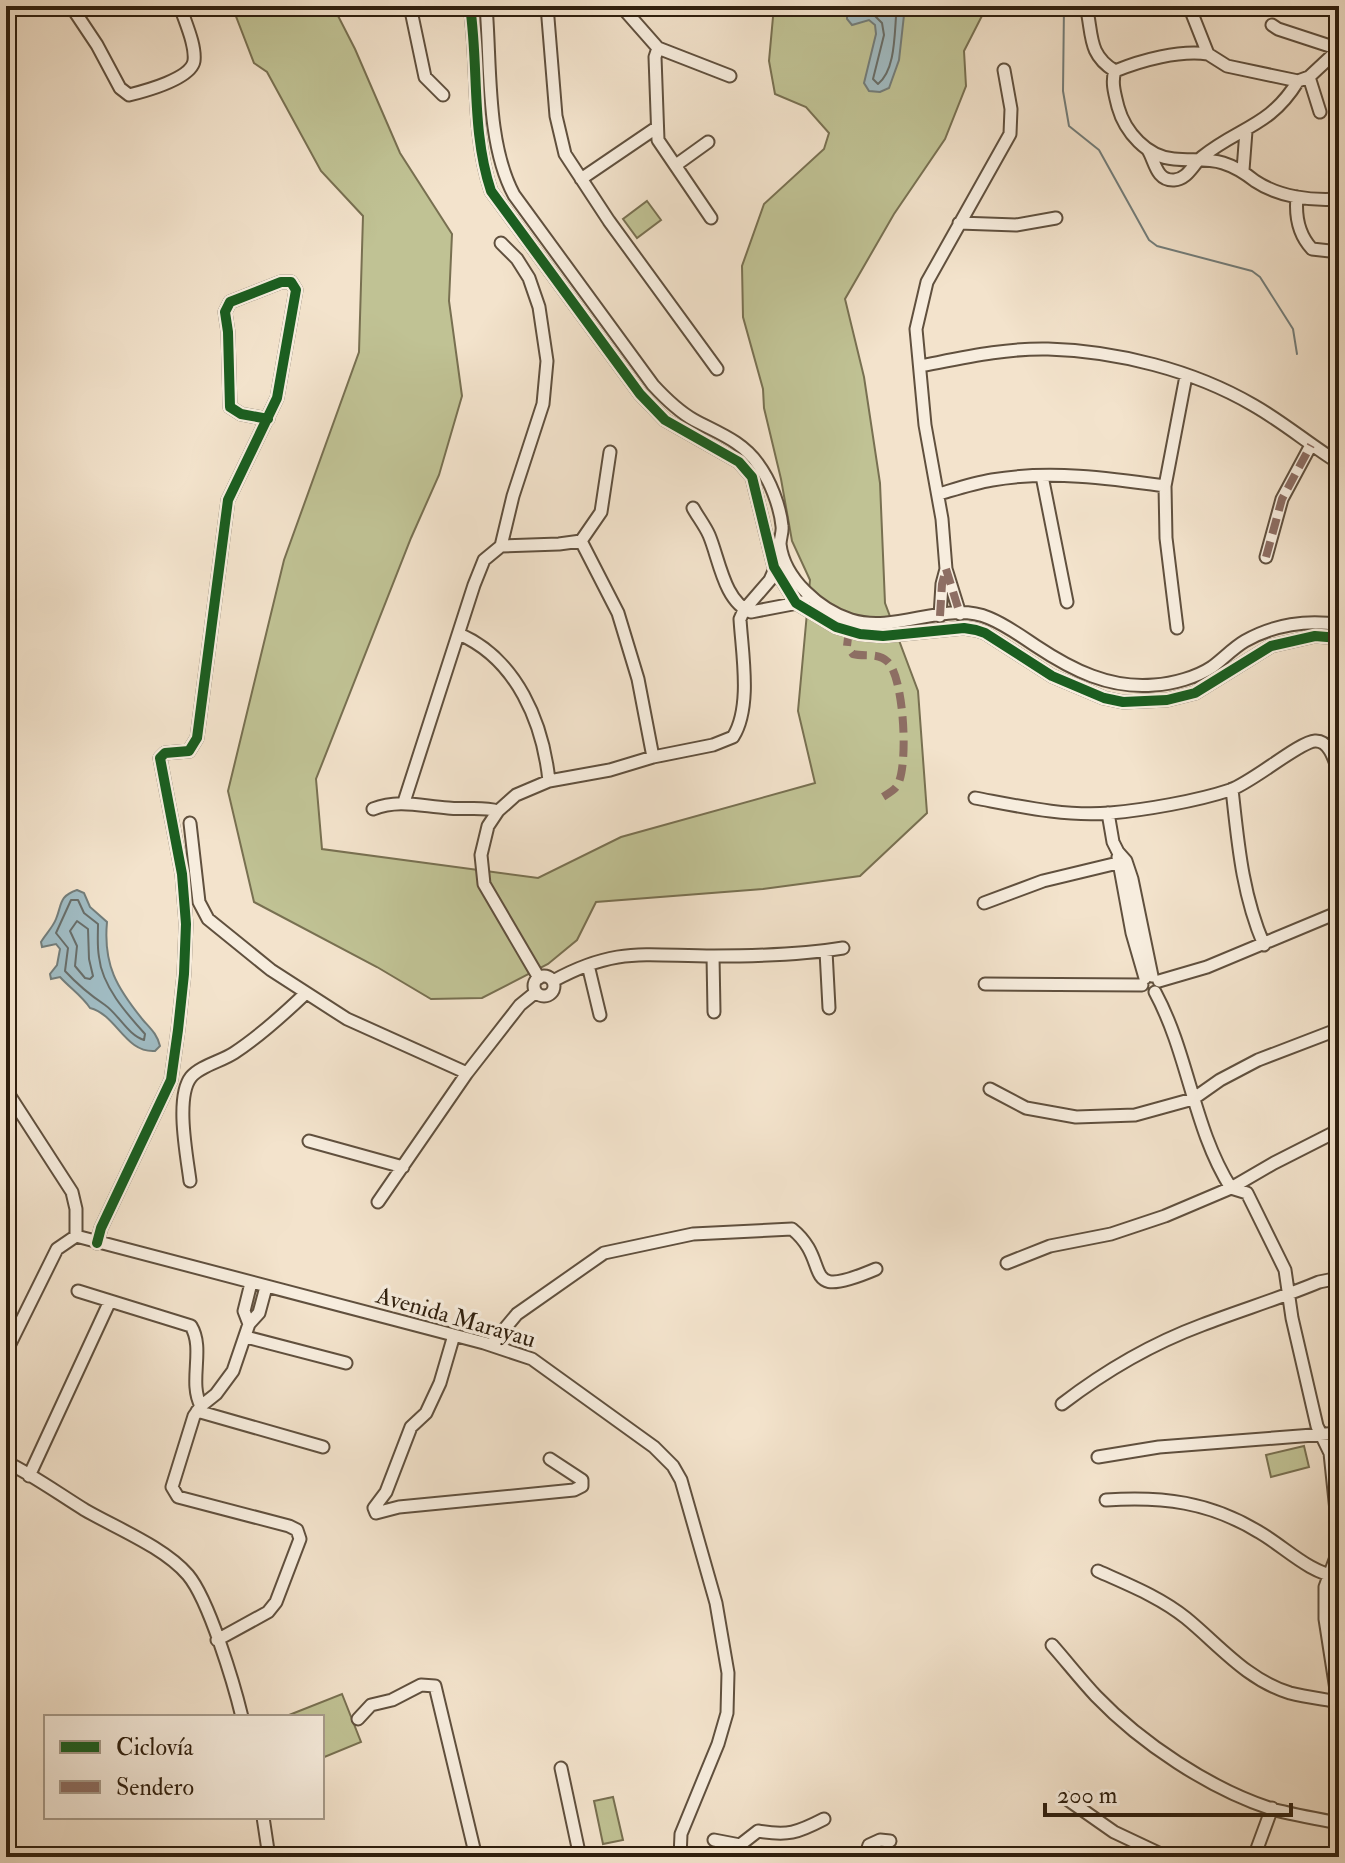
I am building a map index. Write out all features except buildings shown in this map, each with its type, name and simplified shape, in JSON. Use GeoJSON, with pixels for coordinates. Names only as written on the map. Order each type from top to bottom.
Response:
{"type":"FeatureCollection","features":[{"type":"Feature","properties":{"kind":"street"},"geometry":{"type":"LineString","coordinates":[[71,6],[120,88],[129,95],[184,76],[191,69],[194,60],[180,6]]}},
{"type":"Feature","properties":{"kind":"street"},"geometry":{"type":"LineString","coordinates":[[410,6],[425,77],[443,95]]}},
{"type":"Feature","properties":{"kind":"street"},"geometry":{"type":"LineString","coordinates":[[470,6],[478,125],[484,168],[491,191],[640,394],[665,420],[739,462],[752,477],[774,567],[796,603],[836,627],[860,634],[883,636],[964,628],[976,630],[1046,672],[1104,698],[1123,702],[1167,700],[1195,693],[1271,646],[1315,636],[1339,638]]}},
{"type":"Feature","properties":{"kind":"street"},"geometry":{"type":"LineString","coordinates":[[486,6],[495,117],[504,177],[514,195],[663,396],[693,419],[737,443],[756,461],[771,487],[782,526],[780,543],[785,557],[793,576],[812,600],[845,618],[868,623],[980,614],[1102,681],[1154,685],[1180,681],[1210,669],[1244,642],[1280,627],[1304,622],[1339,625]]}},
{"type":"Feature","properties":{"kind":"street"},"geometry":{"type":"LineString","coordinates":[[547,6],[559,137],[565,154],[717,369]]}},
{"type":"Feature","properties":{"kind":"street"},"geometry":{"type":"LineString","coordinates":[[621,6],[658,48],[730,76]]}},
{"type":"Feature","properties":{"kind":"street"},"geometry":{"type":"LineString","coordinates":[[1086,6],[1095,53],[1100,61],[1115,71]]}},
{"type":"Feature","properties":{"kind":"street"},"geometry":{"type":"LineString","coordinates":[[1189,6],[1208,54]]}},
{"type":"Feature","properties":{"kind":"street"},"geometry":{"type":"LineString","coordinates":[[1272,25],[1339,49]]}},
{"type":"Feature","properties":{"kind":"street"},"geometry":{"type":"LineString","coordinates":[[473,27],[487,26]]}},
{"type":"Feature","properties":{"kind":"street"},"geometry":{"type":"LineString","coordinates":[[658,48],[655,57],[658,140],[711,218]]}},
{"type":"Feature","properties":{"kind":"street"},"geometry":{"type":"LineString","coordinates":[[1115,71],[1112,79],[1121,115],[1147,150],[1157,171],[1172,181],[1188,173],[1200,158],[1246,131],[1279,106],[1339,49]]}},
{"type":"Feature","properties":{"kind":"street"},"geometry":{"type":"LineString","coordinates":[[1115,71],[1154,59],[1200,53],[1208,54],[1227,66],[1304,79]]}},
{"type":"Feature","properties":{"kind":"street"},"geometry":{"type":"LineString","coordinates":[[960,614],[946,569],[939,494],[925,425],[916,329],[927,282],[1010,134],[1011,109],[1004,70]]}},
{"type":"Feature","properties":{"kind":"street"},"geometry":{"type":"LineString","coordinates":[[1304,79],[1320,112]]}},
{"type":"Feature","properties":{"kind":"street"},"geometry":{"type":"LineString","coordinates":[[581,179],[656,128]]}},
{"type":"Feature","properties":{"kind":"street"},"geometry":{"type":"LineString","coordinates":[[1243,170],[1246,131]]}},
{"type":"Feature","properties":{"kind":"street"},"geometry":{"type":"LineString","coordinates":[[676,165],[708,142]]}},
{"type":"Feature","properties":{"kind":"street"},"geometry":{"type":"LineString","coordinates":[[1147,150],[1171,159],[1200,158],[1221,162],[1243,170],[1272,190],[1297,197],[1339,199]]}},
{"type":"Feature","properties":{"kind":"street"},"geometry":{"type":"LineString","coordinates":[[1297,197],[1299,225],[1304,240],[1312,249],[1339,252]]}},
{"type":"Feature","properties":{"kind":"street"},"geometry":{"type":"LineString","coordinates":[[959,223],[1016,225],[1056,218]]}},
{"type":"Feature","properties":{"kind":"street"},"geometry":{"type":"LineString","coordinates":[[501,243],[517,259],[529,278],[539,307],[547,361],[543,404],[513,496],[501,546]]}},
{"type":"Feature","properties":{"kind":"street"},"geometry":{"type":"LineString","coordinates":[[97,1243],[101,1228],[171,1080],[184,974],[186,924],[182,874],[160,758],[165,753],[182,753],[195,745],[228,500],[268,419],[277,398],[296,290],[291,282],[281,282],[230,302],[225,312],[230,407],[241,414],[268,419]]}},
{"type":"Feature","properties":{"kind":"street"},"geometry":{"type":"LineString","coordinates":[[583,315],[595,306]]}},
{"type":"Feature","properties":{"kind":"street"},"geometry":{"type":"LineString","coordinates":[[920,366],[1004,352],[1046,349],[1134,360],[1186,376],[1253,405],[1339,463]]}},
{"type":"Feature","properties":{"kind":"street"},"geometry":{"type":"LineString","coordinates":[[1177,628],[1166,538],[1165,486],[1186,376]]}},
{"type":"Feature","properties":{"kind":"street"},"geometry":{"type":"LineString","coordinates":[[1266,557],[1282,499],[1311,445]]}},
{"type":"Feature","properties":{"kind":"street"},"geometry":{"type":"LineString","coordinates":[[581,541],[601,512],[610,452]]}},
{"type":"Feature","properties":{"kind":"street"},"geometry":{"type":"LineString","coordinates":[[939,494],[993,480],[1042,476],[1104,478],[1165,486]]}},
{"type":"Feature","properties":{"kind":"street"},"geometry":{"type":"LineString","coordinates":[[1042,476],[1067,602]]}},
{"type":"Feature","properties":{"kind":"street"},"geometry":{"type":"LineString","coordinates":[[693,508],[709,534],[730,590],[744,610],[751,612],[812,600]]}},
{"type":"Feature","properties":{"kind":"street"},"geometry":{"type":"LineString","coordinates":[[404,802],[484,560],[501,546],[581,541]]}},
{"type":"Feature","properties":{"kind":"street"},"geometry":{"type":"LineString","coordinates":[[581,541],[622,624],[638,679],[653,757]]}},
{"type":"Feature","properties":{"kind":"street"},"geometry":{"type":"LineString","coordinates":[[539,978],[484,884],[481,855],[488,826],[498,811],[516,795],[549,781],[610,770],[653,757],[713,745],[733,737],[738,729],[743,701],[740,619],[770,580],[774,567],[785,557]]}},
{"type":"Feature","properties":{"kind":"street"},"geometry":{"type":"LineString","coordinates":[[940,616],[946,569]]}},
{"type":"Feature","properties":{"kind":"street"},"geometry":{"type":"LineString","coordinates":[[459,634],[491,654],[522,691],[545,747],[549,781]]}},
{"type":"Feature","properties":{"kind":"street"},"geometry":{"type":"LineString","coordinates":[[1026,660],[1038,647]]}},
{"type":"Feature","properties":{"kind":"street"},"geometry":{"type":"LineString","coordinates":[[1046,672],[1054,657]]}},
{"type":"Feature","properties":{"kind":"street"},"geometry":{"type":"LineString","coordinates":[[975,798],[1026,807],[1108,813],[1193,799],[1232,789],[1301,746],[1316,741],[1324,743],[1330,751],[1339,773]]}},
{"type":"Feature","properties":{"kind":"street"},"geometry":{"type":"LineString","coordinates":[[1232,789],[1239,860],[1247,901],[1264,945]]}},
{"type":"Feature","properties":{"kind":"street"},"geometry":{"type":"LineString","coordinates":[[373,809],[404,802],[449,809],[489,808],[498,811]]}},
{"type":"Feature","properties":{"kind":"street"},"geometry":{"type":"LineString","coordinates":[[1098,1571],[1155,1598],[1185,1618],[1249,1673],[1265,1682],[1289,1693],[1338,1704],[1325,1619],[1338,1530],[1330,1453],[1317,1426],[1285,1270],[1247,1193],[1231,1188],[1202,1128],[1185,1064],[1151,982],[1132,879],[1120,858],[1108,813]]}},
{"type":"Feature","properties":{"kind":"street"},"geometry":{"type":"LineString","coordinates":[[190,823],[199,902],[208,919],[271,970],[347,1019],[467,1073]]}},
{"type":"Feature","properties":{"kind":"street"},"geometry":{"type":"LineString","coordinates":[[984,903],[1120,858]]}},
{"type":"Feature","properties":{"kind":"street"},"geometry":{"type":"LineString","coordinates":[[985,984],[1151,982],[1194,972],[1339,912]]}},
{"type":"Feature","properties":{"kind":"street"},"geometry":{"type":"LineString","coordinates":[[553,981],[601,959],[631,954],[713,956],[843,948]]}},
{"type":"Feature","properties":{"kind":"street"},"geometry":{"type":"LineString","coordinates":[[826,951],[829,1008]]}},
{"type":"Feature","properties":{"kind":"street"},"geometry":{"type":"LineString","coordinates":[[713,956],[714,1012]]}},
{"type":"Feature","properties":{"kind":"street"},"geometry":{"type":"LineString","coordinates":[[588,965],[600,1015]]}},
{"type":"Feature","properties":{"kind":"street"},"geometry":{"type":"LineString","coordinates":[[546,976],[553,981],[554,988],[550,995],[542,996],[536,992],[534,984],[539,978],[546,976]]}},
{"type":"Feature","properties":{"kind":"street"},"geometry":{"type":"LineString","coordinates":[[378,1202],[467,1073],[520,1005],[536,992]]}},
{"type":"Feature","properties":{"kind":"street"},"geometry":{"type":"LineString","coordinates":[[190,1181],[184,1108],[186,1087],[192,1075],[232,1055],[306,993]]}},
{"type":"Feature","properties":{"kind":"street"},"geometry":{"type":"LineString","coordinates":[[990,1089],[1026,1108],[1076,1117],[1135,1115],[1193,1099],[1220,1080],[1258,1060],[1339,1029]]}},
{"type":"Feature","properties":{"kind":"street"},"geometry":{"type":"LineString","coordinates":[[6,1090],[72,1192],[76,1209],[76,1236],[57,1249],[6,1352]]}},
{"type":"Feature","properties":{"kind":"street"},"geometry":{"type":"LineString","coordinates":[[1007,1263],[1050,1246],[1111,1234],[1231,1188],[1339,1130]]}},
{"type":"Feature","properties":{"kind":"street"},"geometry":{"type":"LineString","coordinates":[[309,1141],[403,1167]]}},
{"type":"Feature","properties":{"kind":"street"},"geometry":{"type":"LineString","coordinates":[[491,1345],[517,1314],[604,1253],[693,1234],[792,1229],[804,1239],[819,1276],[827,1282],[843,1283],[876,1269]]}},
{"type":"Feature","properties":{"kind":"street","name":"Avenida Marayau"},"geometry":{"type":"LineString","coordinates":[[76,1236],[454,1335],[532,1359],[654,1447],[673,1466],[681,1480],[716,1603],[728,1673],[727,1713],[718,1744],[681,1834],[680,1857]]}},
{"type":"Feature","properties":{"kind":"street"},"geometry":{"type":"LineString","coordinates":[[1062,1404],[1095,1378],[1139,1353],[1201,1325],[1319,1282],[1339,1278]]}},
{"type":"Feature","properties":{"kind":"street"},"geometry":{"type":"LineString","coordinates":[[249,1324],[244,1311],[251,1283]]}},
{"type":"Feature","properties":{"kind":"street"},"geometry":{"type":"LineString","coordinates":[[199,1408],[216,1394],[233,1371],[249,1324],[259,1313],[266,1287]]}},
{"type":"Feature","properties":{"kind":"street"},"geometry":{"type":"LineString","coordinates":[[78,1291],[191,1326],[196,1337],[199,1408],[172,1487],[178,1497],[297,1530],[300,1539],[276,1602],[268,1612],[217,1640]]}},
{"type":"Feature","properties":{"kind":"street"},"geometry":{"type":"LineString","coordinates":[[29,1476],[110,1301]]}},
{"type":"Feature","properties":{"kind":"street"},"geometry":{"type":"LineString","coordinates":[[454,1335],[440,1383],[426,1413],[411,1427],[386,1492],[374,1508],[376,1513],[399,1507],[574,1490],[582,1486],[582,1480],[550,1459]]}},
{"type":"Feature","properties":{"kind":"street"},"geometry":{"type":"LineString","coordinates":[[246,1337],[346,1363]]}},
{"type":"Feature","properties":{"kind":"street"},"geometry":{"type":"LineString","coordinates":[[199,1408],[323,1447]]}},
{"type":"Feature","properties":{"kind":"street"},"geometry":{"type":"LineString","coordinates":[[1098,1457],[1201,1443],[1339,1433]]}},
{"type":"Feature","properties":{"kind":"street"},"geometry":{"type":"LineString","coordinates":[[6,1462],[176,1564],[195,1586],[217,1640],[241,1715]]}},
{"type":"Feature","properties":{"kind":"street"},"geometry":{"type":"LineString","coordinates":[[1106,1500],[1147,1497],[1215,1511],[1261,1533],[1333,1576]]}},
{"type":"Feature","properties":{"kind":"street"},"geometry":{"type":"LineString","coordinates":[[1052,1645],[1096,1696],[1131,1729],[1179,1763],[1240,1796],[1272,1808],[1339,1823]]}},
{"type":"Feature","properties":{"kind":"street"},"geometry":{"type":"LineString","coordinates":[[358,1719],[371,1705],[392,1700],[421,1685],[435,1686],[476,1857]]}},
{"type":"Feature","properties":{"kind":"street"},"geometry":{"type":"LineString","coordinates":[[561,1768],[580,1857]]}},
{"type":"Feature","properties":{"kind":"street"},"geometry":{"type":"LineString","coordinates":[[1064,1797],[1114,1832],[1167,1857]]}},
{"type":"Feature","properties":{"kind":"street"},"geometry":{"type":"LineString","coordinates":[[1254,1857],[1272,1808]]}},
{"type":"Feature","properties":{"kind":"street"},"geometry":{"type":"LineString","coordinates":[[263,1819],[269,1857]]}},
{"type":"Feature","properties":{"kind":"street"},"geometry":{"type":"LineString","coordinates":[[714,1840],[740,1845],[758,1831],[795,1833],[824,1819]]}},
{"type":"Feature","properties":{"kind":"street"},"geometry":{"type":"LineString","coordinates":[[865,1857],[869,1845],[880,1840],[890,1841]]}},
{"type":"Feature","properties":{"kind":"green space"},"geometry":{"type":"Polygon","coordinates":[[[232,6],[333,6],[400,153],[452,234],[449,301],[462,396],[439,475],[316,779],[322,849],[538,878],[621,837],[815,783],[798,711],[810,580],[792,541],[764,408],[763,389],[743,317],[742,266],[764,204],[824,149],[829,133],[806,107],[775,94],[769,61],[774,6],[987,6],[964,51],[966,86],[945,139],[894,214],[845,299],[864,377],[880,483],[885,603],[918,691],[927,813],[860,876],[763,889],[596,902],[577,940],[548,964],[482,998],[431,999],[254,902],[228,791],[284,560],[359,352],[363,216],[321,171],[267,72],[254,63],[232,6]]]}},
{"type":"Feature","properties":{"kind":"green space"},"geometry":{"type":"Polygon","coordinates":[[[647,201],[661,220],[637,238],[623,219],[647,201]]]}},
{"type":"Feature","properties":{"kind":"green space"},"geometry":{"type":"Polygon","coordinates":[[[1304,1446],[1309,1467],[1271,1477],[1266,1455],[1304,1446]]]}},
{"type":"Feature","properties":{"kind":"green space"},"geometry":{"type":"Polygon","coordinates":[[[342,1694],[361,1742],[324,1757],[324,1715],[289,1715],[342,1694]]]}},
{"type":"Feature","properties":{"kind":"green space"},"geometry":{"type":"Polygon","coordinates":[[[613,1797],[623,1840],[603,1844],[594,1801],[613,1797]]]}},
{"type":"Feature","properties":{"kind":"water"},"geometry":{"type":"Polygon","coordinates":[[[847,6],[905,6],[899,60],[889,88],[880,92],[869,91],[864,83],[876,34],[875,25],[869,20],[852,25],[847,19],[847,6]]]}},
{"type":"Feature","properties":{"kind":"water"},"geometry":{"type":"Polygon","coordinates":[[[77,890],[84,893],[90,907],[107,922],[107,951],[114,975],[126,997],[157,1038],[160,1046],[155,1051],[145,1050],[128,1040],[60,977],[51,979],[60,949],[56,944],[42,947],[41,942],[55,922],[64,898],[77,890]]]}},
{"type":"Feature","properties":{"kind":"waterway"},"geometry":{"type":"LineString","coordinates":[[1064,6],[1063,91],[1069,126],[1099,150],[1149,240],[1157,246],[1252,271],[1260,277],[1293,329],[1297,354]]}},
{"type":"Feature","properties":{"kind":"marked path"},"geometry":{"type":"LineString","coordinates":[[1266,557],[1282,499],[1311,445]]}},
{"type":"Feature","properties":{"kind":"marked path"},"geometry":{"type":"LineString","coordinates":[[946,569],[960,614]]}},
{"type":"Feature","properties":{"kind":"marked path"},"geometry":{"type":"LineString","coordinates":[[940,616],[946,569]]}},
{"type":"Feature","properties":{"kind":"marked path"},"geometry":{"type":"LineString","coordinates":[[849,630],[847,646],[853,654],[876,656],[888,662],[898,685],[901,703],[904,743],[901,776],[897,786],[877,801]]}},
{"type":"Feature","properties":{"kind":"cycle path"},"geometry":{"type":"LineString","coordinates":[[470,6],[478,122],[491,191],[640,394],[665,420],[739,462],[752,477],[774,567],[796,603],[836,627],[860,634],[883,636],[964,628],[976,630],[1052,676],[1104,698],[1123,702],[1167,700],[1195,693],[1271,646],[1315,636],[1339,638]]}},
{"type":"Feature","properties":{"kind":"cycle path"},"geometry":{"type":"LineString","coordinates":[[97,1243],[101,1228],[171,1080],[184,974],[186,924],[182,874],[160,758],[165,753],[189,751],[197,738],[228,500],[277,398],[296,290],[291,282],[281,282],[230,302],[225,312],[230,407],[241,414],[268,419]]}}]}
